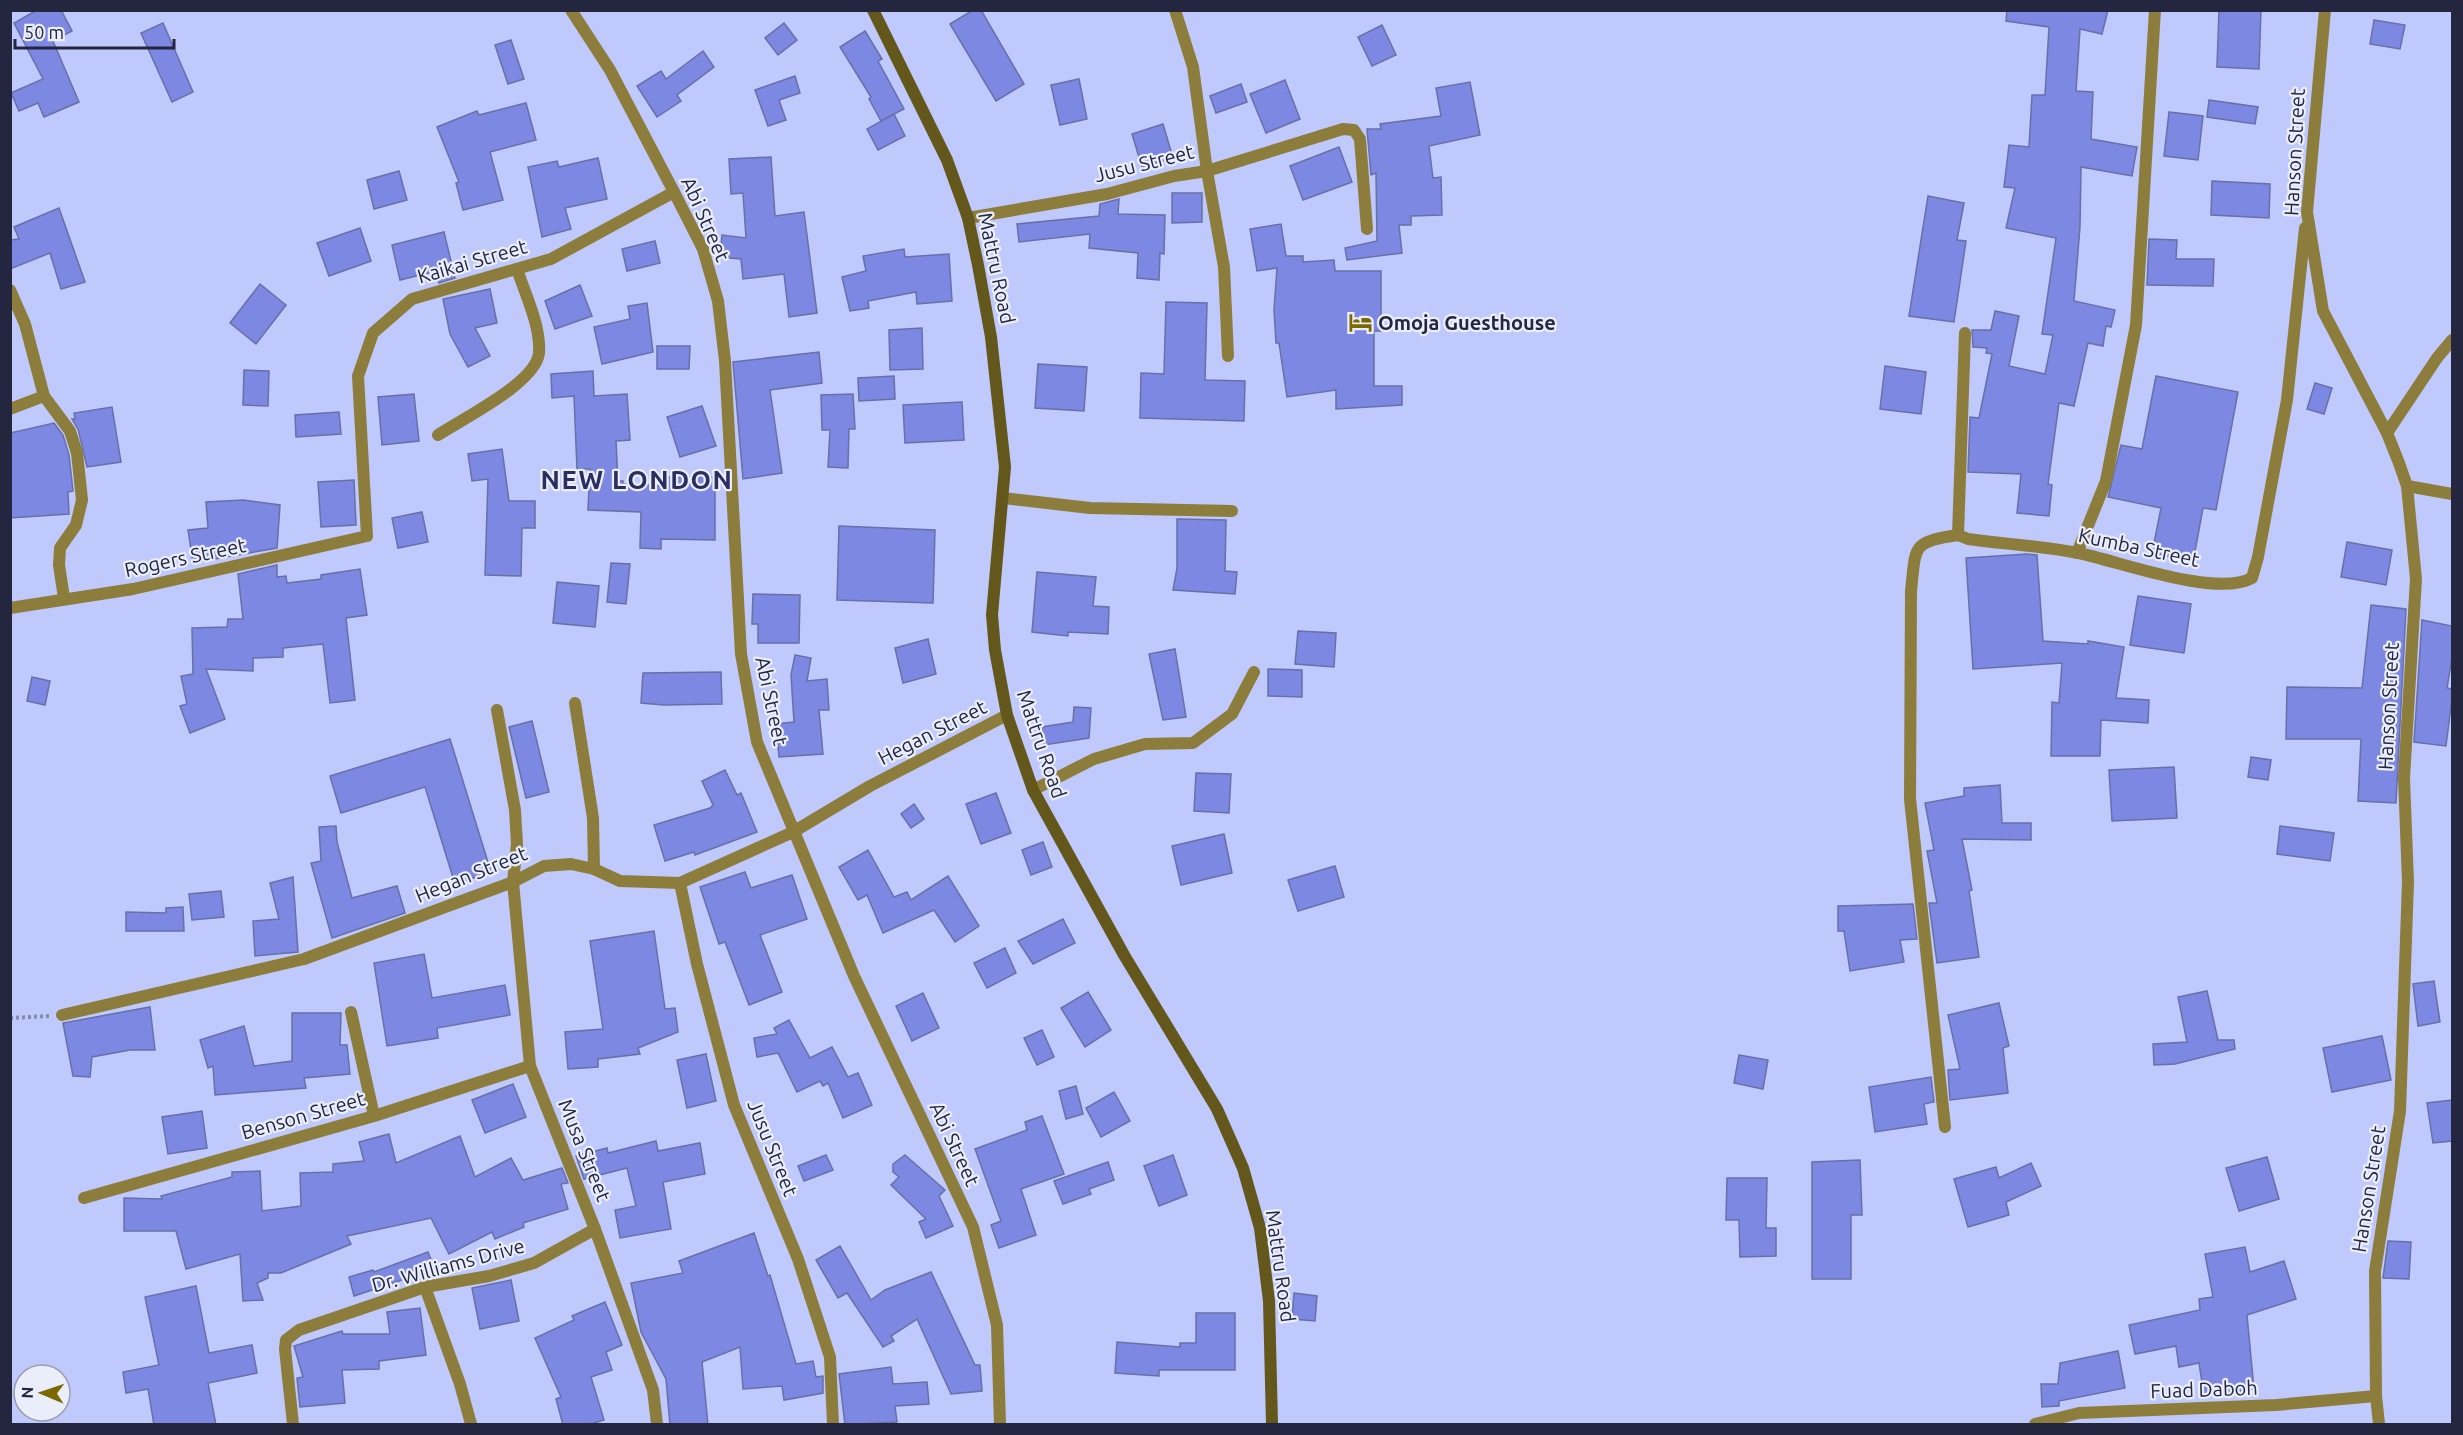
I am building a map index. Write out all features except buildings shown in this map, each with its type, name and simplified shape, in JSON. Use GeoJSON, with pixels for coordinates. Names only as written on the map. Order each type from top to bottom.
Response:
{"type":"FeatureCollection","features":[{"type":"Feature","properties":{"kind":"main road","name":"Mattru Road"},"geometry":{"type":"LineString","coordinates":[[873,10],[947,160],[968,218],[991,337],[1005,467],[992,615],[994,650],[1007,715],[1033,790],[1124,955],[1217,1109],[1243,1168],[1260,1228],[1269,1301],[1272,1425]]}},
{"type":"Feature","properties":{"kind":"street","name":"Abi Street"},"geometry":{"type":"LineString","coordinates":[[571,10],[610,70],[703,249],[718,301],[725,361],[741,654],[757,742],[854,976],[973,1227],[997,1325],[1000,1425]]}},
{"type":"Feature","properties":{"kind":"street","name":"Jusu Street"},"geometry":{"type":"LineString","coordinates":[[968,218],[1107,194],[1174,176],[1207,171],[1193,67],[1175,10]]}},
{"type":"Feature","properties":{"kind":"street"},"geometry":{"type":"LineString","coordinates":[[2077,553],[2106,481],[2136,325],[2155,10]]}},
{"type":"Feature","properties":{"kind":"street","name":"Hanson Street"},"geometry":{"type":"LineString","coordinates":[[2325,10],[2307,212],[2323,312],[2387,433],[2407,486],[2416,579],[2404,778],[2408,882],[2400,1111],[2375,1270],[2376,1396],[2379,1425]]}},
{"type":"Feature","properties":{"kind":"street"},"geometry":{"type":"LineString","coordinates":[[1228,356],[1224,267],[1207,171],[1343,129],[1354,130],[1360,139],[1367,229]]}},
{"type":"Feature","properties":{"kind":"street","name":"Kaikai Street"},"geometry":{"type":"LineString","coordinates":[[367,536],[358,376],[373,333],[412,299],[551,259],[674,192]]}},
{"type":"Feature","properties":{"kind":"street","name":"Kumba Street"},"geometry":{"type":"LineString","coordinates":[[1958,535],[1968,539],[2077,553],[2188,581],[2241,585],[2252,578],[2287,400],[2307,212]]}},
{"type":"Feature","properties":{"kind":"street"},"geometry":{"type":"LineString","coordinates":[[438,435],[518,384],[534,369],[539,354],[537,332],[517,269]]}},
{"type":"Feature","properties":{"kind":"street"},"geometry":{"type":"LineString","coordinates":[[10,290],[25,324],[44,396],[70,431],[77,453],[82,500],[76,525],[60,548],[59,565],[64,598]]}},
{"type":"Feature","properties":{"kind":"street"},"geometry":{"type":"LineString","coordinates":[[1945,1127],[1910,799],[1911,591],[1915,556],[1920,545],[1931,539],[1958,535],[1965,333]]}},
{"type":"Feature","properties":{"kind":"street"},"geometry":{"type":"LineString","coordinates":[[2387,433],[2437,358],[2452,340]]}},
{"type":"Feature","properties":{"kind":"street"},"geometry":{"type":"LineString","coordinates":[[10,409],[44,396]]}},
{"type":"Feature","properties":{"kind":"street"},"geometry":{"type":"LineString","coordinates":[[2407,486],[2452,494]]}},
{"type":"Feature","properties":{"kind":"street"},"geometry":{"type":"LineString","coordinates":[[1003,498],[1090,508],[1232,510]]}},
{"type":"Feature","properties":{"kind":"street","name":"Rogers Street"},"geometry":{"type":"LineString","coordinates":[[10,608],[133,589],[367,536]]}},
{"type":"Feature","properties":{"kind":"street"},"geometry":{"type":"LineString","coordinates":[[1033,790],[1094,759],[1145,744],[1193,743],[1232,714],[1254,672]]}},
{"type":"Feature","properties":{"kind":"street"},"geometry":{"type":"LineString","coordinates":[[575,703],[593,818],[594,869]]}},
{"type":"Feature","properties":{"kind":"street","name":"Musa Street"},"geometry":{"type":"LineString","coordinates":[[497,710],[515,810],[517,844],[513,882],[530,1066],[595,1229],[653,1390],[657,1425]]}},
{"type":"Feature","properties":{"kind":"street","name":"Hegan Street"},"geometry":{"type":"LineString","coordinates":[[62,1015],[303,959],[513,882],[544,866],[571,864],[594,869],[620,881],[680,883],[794,832],[870,786],[1007,715]]}},
{"type":"Feature","properties":{"kind":"street","name":"Jusu Street"},"geometry":{"type":"LineString","coordinates":[[680,883],[697,964],[734,1105],[798,1259],[830,1357],[834,1425]]}},
{"type":"Feature","properties":{"kind":"street"},"geometry":{"type":"LineString","coordinates":[[351,1012],[374,1116]]}},
{"type":"Feature","properties":{"kind":"street","name":"Benson Street"},"geometry":{"type":"LineString","coordinates":[[84,1198],[374,1116],[530,1066]]}},
{"type":"Feature","properties":{"kind":"street","name":"Dr. Williams Drive"},"geometry":{"type":"LineString","coordinates":[[293,1425],[286,1340],[299,1330],[425,1287],[489,1276],[534,1263],[595,1229]]}},
{"type":"Feature","properties":{"kind":"street"},"geometry":{"type":"LineString","coordinates":[[425,1287],[460,1384],[471,1425]]}},
{"type":"Feature","properties":{"kind":"street","name":"Fuad Daboh"},"geometry":{"type":"LineString","coordinates":[[2035,1425],[2079,1413],[2276,1405],[2376,1396]]}},
{"type":"Feature","properties":{"kind":"path"},"geometry":{"type":"LineString","coordinates":[[10,1018],[62,1015]]}},
{"type":"Feature","properties":{"kind":"place","name":"Omoja Guesthouse"},"geometry":{"type":"Point","coordinates":[1360,322]}},
{"type":"Feature","properties":{"kind":"district","name":"NEW LONDON"},"geometry":{"type":"Point","coordinates":[637,479]}}]}
